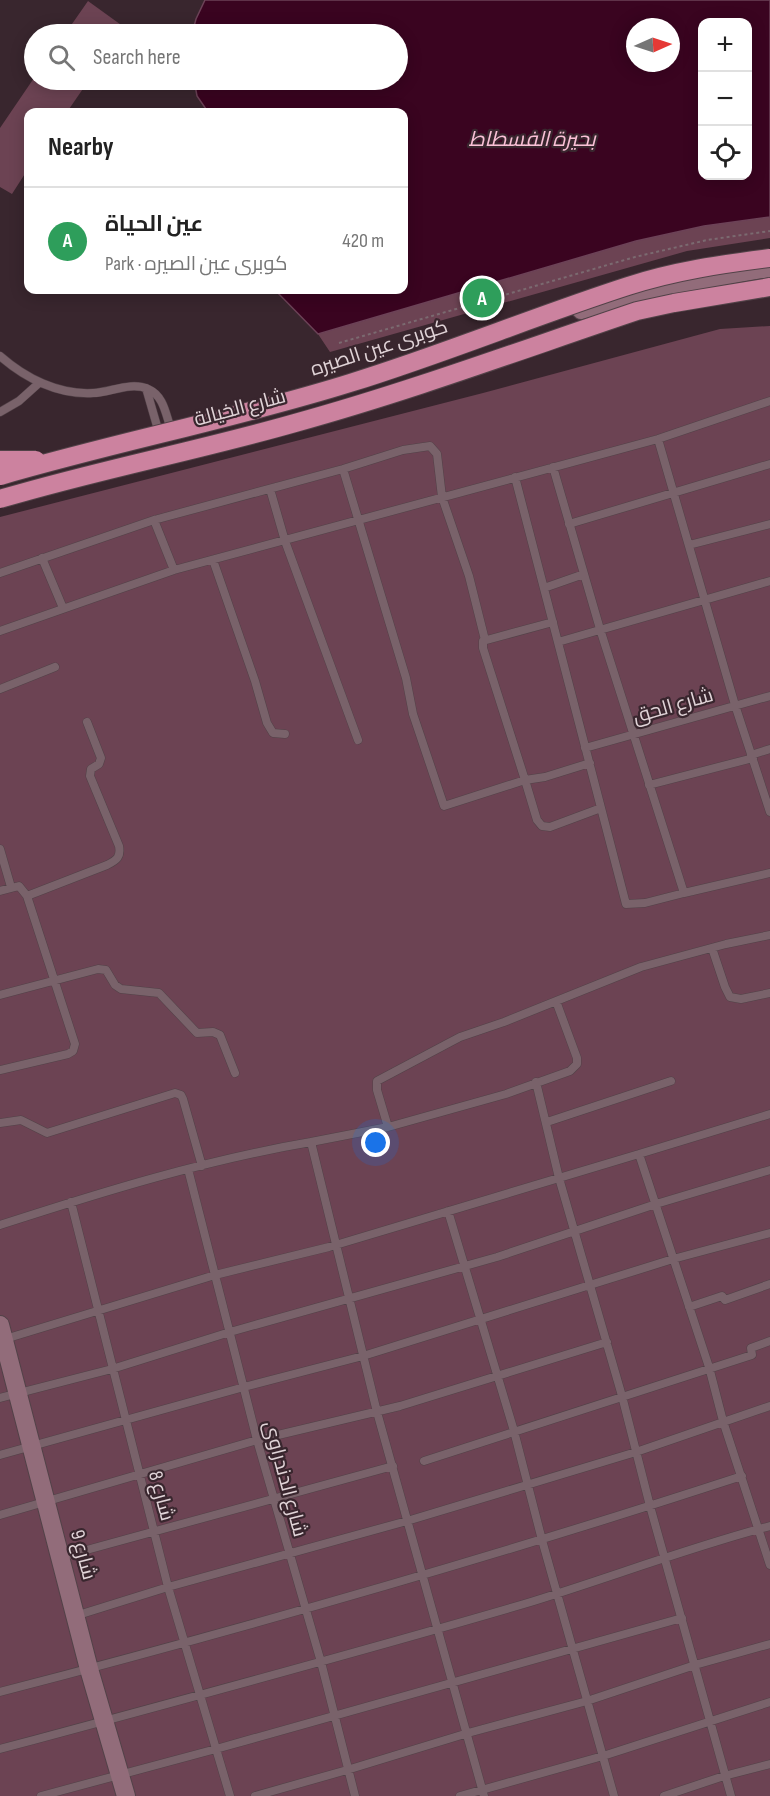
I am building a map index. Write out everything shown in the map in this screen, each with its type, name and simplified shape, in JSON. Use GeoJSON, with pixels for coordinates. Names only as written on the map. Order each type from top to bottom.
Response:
{"type":"FeatureCollection","features":[{"type":"Feature","properties":{"kind":"highway","name":"كوبرى عين الصيره"},"geometry":{"type":"LineString","coordinates":[[0,476],[351,383],[629,285],[695,269],[770,258]]}},
{"type":"Feature","properties":{"kind":"highway"},"geometry":{"type":"LineString","coordinates":[[0,499],[57,482],[235,440],[355,406],[637,311],[770,287]]}},
{"type":"Feature","properties":{"kind":"highway"},"geometry":{"type":"LineString","coordinates":[[0,460],[50,461]]}},
{"type":"Feature","properties":{"kind":"street","name":"شارع الخيالة"},"geometry":{"type":"LineString","coordinates":[[0,468],[163,424],[271,398],[661,288],[770,268]]}},
{"type":"Feature","properties":{"kind":"street","name":"شارع الخيالة"},"geometry":{"type":"LineString","coordinates":[[0,494],[278,422],[667,310],[770,294]]}},
{"type":"Feature","properties":{"kind":"street"},"geometry":{"type":"LineString","coordinates":[[163,424],[164,451]]}},
{"type":"Feature","properties":{"kind":"street","name":"شارع 9"},"geometry":{"type":"LineString","coordinates":[[2,1332],[8,1396],[30,1446],[89,1669],[126,1796]]}},
{"type":"Feature","properties":{"kind":"lane"},"geometry":{"type":"LineString","coordinates":[[0,356],[16,370],[39,383],[66,391],[93,393],[133,386],[146,388],[156,394],[163,404],[163,424]]}},
{"type":"Feature","properties":{"kind":"lane"},"geometry":{"type":"LineString","coordinates":[[0,412],[19,401],[39,383]]}},
{"type":"Feature","properties":{"kind":"lane"},"geometry":{"type":"LineString","coordinates":[[146,388],[163,424]]}},
{"type":"Feature","properties":{"kind":"lane"},"geometry":{"type":"LineString","coordinates":[[0,631],[174,570],[658,439],[770,401]]}},
{"type":"Feature","properties":{"kind":"lane"},"geometry":{"type":"LineString","coordinates":[[658,439],[735,705],[770,811]]}},
{"type":"Feature","properties":{"kind":"lane"},"geometry":{"type":"LineString","coordinates":[[0,573],[154,520],[343,469],[403,450],[430,446],[437,454],[442,497],[469,576],[485,640]]}},
{"type":"Feature","properties":{"kind":"lane"},"geometry":{"type":"LineString","coordinates":[[569,524],[770,465]]}},
{"type":"Feature","properties":{"kind":"lane"},"geometry":{"type":"LineString","coordinates":[[553,467],[600,629],[684,893]]}},
{"type":"Feature","properties":{"kind":"lane"},"geometry":{"type":"LineString","coordinates":[[343,469],[406,678],[413,714],[443,805],[447,807],[525,780],[545,777],[590,763]]}},
{"type":"Feature","properties":{"kind":"lane"},"geometry":{"type":"LineString","coordinates":[[516,477],[627,904],[645,903],[770,873]]}},
{"type":"Feature","properties":{"kind":"lane"},"geometry":{"type":"LineString","coordinates":[[270,489],[285,541],[358,740]]}},
{"type":"Feature","properties":{"kind":"lane"},"geometry":{"type":"LineString","coordinates":[[154,520],[174,570]]}},
{"type":"Feature","properties":{"kind":"lane"},"geometry":{"type":"LineString","coordinates":[[689,545],[770,524]]}},
{"type":"Feature","properties":{"kind":"lane"},"geometry":{"type":"LineString","coordinates":[[42,558],[63,608]]}},
{"type":"Feature","properties":{"kind":"lane"},"geometry":{"type":"LineString","coordinates":[[213,560],[255,681],[267,723],[273,733],[285,735]]}},
{"type":"Feature","properties":{"kind":"lane"},"geometry":{"type":"LineString","coordinates":[[544,588],[584,574]]}},
{"type":"Feature","properties":{"kind":"lane"},"geometry":{"type":"LineString","coordinates":[[558,642],[770,581]]}},
{"type":"Feature","properties":{"kind":"lane"},"geometry":{"type":"LineString","coordinates":[[553,622],[485,640],[482,642],[483,648],[537,820],[542,826],[550,827],[602,808]]}},
{"type":"Feature","properties":{"kind":"lane"},"geometry":{"type":"LineString","coordinates":[[0,689],[55,667]]}},
{"type":"Feature","properties":{"kind":"lane","name":"شارع الحق"},"geometry":{"type":"LineString","coordinates":[[585,748],[770,696]]}},
{"type":"Feature","properties":{"kind":"lane"},"geometry":{"type":"LineString","coordinates":[[27,896],[107,865],[117,860],[120,854],[119,846],[90,776],[91,769],[99,764],[101,758],[87,722]]}},
{"type":"Feature","properties":{"kind":"lane"},"geometry":{"type":"LineString","coordinates":[[649,785],[770,749]]}},
{"type":"Feature","properties":{"kind":"lane"},"geometry":{"type":"LineString","coordinates":[[0,849],[11,887]]}},
{"type":"Feature","properties":{"kind":"lane"},"geometry":{"type":"LineString","coordinates":[[0,891],[20,886],[27,896],[75,1044],[73,1051],[64,1056],[0,1070]]}},
{"type":"Feature","properties":{"kind":"lane"},"geometry":{"type":"LineString","coordinates":[[388,1128],[377,1090],[379,1079],[460,1037],[504,1022],[641,967],[770,935]]}},
{"type":"Feature","properties":{"kind":"lane"},"geometry":{"type":"LineString","coordinates":[[712,948],[730,998],[741,999],[770,993]]}},
{"type":"Feature","properties":{"kind":"lane"},"geometry":{"type":"LineString","coordinates":[[0,995],[102,969],[110,973],[115,985],[121,989],[159,993],[198,1033],[213,1032],[220,1035],[235,1073]]}},
{"type":"Feature","properties":{"kind":"lane"},"geometry":{"type":"LineString","coordinates":[[0,1225],[188,1169],[388,1128],[506,1094],[570,1071],[577,1064],[574,1049],[556,1001]]}},
{"type":"Feature","properties":{"kind":"lane"},"geometry":{"type":"LineString","coordinates":[[547,1122],[671,1081]]}},
{"type":"Feature","properties":{"kind":"lane"},"geometry":{"type":"LineString","coordinates":[[536,1082],[559,1178],[607,1342],[731,1796]]}},
{"type":"Feature","properties":{"kind":"lane"},"geometry":{"type":"LineString","coordinates":[[0,1123],[21,1120],[47,1133],[175,1093],[181,1095],[183,1099],[202,1166]]}},
{"type":"Feature","properties":{"kind":"lane"},"geometry":{"type":"LineString","coordinates":[[2,1332],[97,1311],[215,1275],[335,1245],[770,1114]]}},
{"type":"Feature","properties":{"kind":"lane"},"geometry":{"type":"LineString","coordinates":[[311,1142],[377,1412],[483,1793]]}},
{"type":"Feature","properties":{"kind":"lane"},"geometry":{"type":"LineString","coordinates":[[639,1154],[709,1367],[723,1421],[770,1565]]}},
{"type":"Feature","properties":{"kind":"lane","name":"شارع الدندراوى"},"geometry":{"type":"LineString","coordinates":[[188,1169],[256,1440],[321,1662],[355,1796]]}},
{"type":"Feature","properties":{"kind":"lane"},"geometry":{"type":"LineString","coordinates":[[8,1396],[112,1369],[230,1332],[464,1266],[770,1170]]}},
{"type":"Feature","properties":{"kind":"lane","name":"شارع 8"},"geometry":{"type":"LineString","coordinates":[[71,1202],[138,1476],[198,1694],[230,1796]]}},
{"type":"Feature","properties":{"kind":"lane"},"geometry":{"type":"LineString","coordinates":[[448,1211],[514,1431],[614,1796]]}},
{"type":"Feature","properties":{"kind":"lane"},"geometry":{"type":"LineString","coordinates":[[0,1455],[363,1356],[673,1259],[770,1233]]}},
{"type":"Feature","properties":{"kind":"lane"},"geometry":{"type":"LineString","coordinates":[[689,1307],[722,1296],[725,1300],[770,1284]]}},
{"type":"Feature","properties":{"kind":"lane"},"geometry":{"type":"LineString","coordinates":[[424,1461],[752,1354],[751,1348],[770,1341]]}},
{"type":"Feature","properties":{"kind":"lane"},"geometry":{"type":"LineString","coordinates":[[0,1515],[256,1440],[400,1406],[607,1342]]}},
{"type":"Feature","properties":{"kind":"lane"},"geometry":{"type":"LineString","coordinates":[[75,1616],[168,1587],[289,1555],[528,1485],[636,1452],[770,1406]]}},
{"type":"Feature","properties":{"kind":"lane"},"geometry":{"type":"LineString","coordinates":[[60,1557],[272,1497],[393,1466]]}},
{"type":"Feature","properties":{"kind":"lane"},"geometry":{"type":"LineString","coordinates":[[0,1692],[424,1575],[741,1476]]}},
{"type":"Feature","properties":{"kind":"lane"},"geometry":{"type":"LineString","coordinates":[[0,1749],[439,1629],[770,1526]]}},
{"type":"Feature","properties":{"kind":"lane"},"geometry":{"type":"LineString","coordinates":[[41,1796],[682,1618]]}},
{"type":"Feature","properties":{"kind":"lane"},"geometry":{"type":"LineString","coordinates":[[255,1796],[468,1733],[588,1701],[695,1665],[770,1644]]}},
{"type":"Feature","properties":{"kind":"lane"},"geometry":{"type":"LineString","coordinates":[[460,1796],[483,1793],[770,1702]]}},
{"type":"Feature","properties":{"kind":"lane"},"geometry":{"type":"LineString","coordinates":[[664,1796],[724,1776],[770,1764]]}},
{"type":"Feature","properties":{"kind":"path"},"geometry":{"type":"LineString","coordinates":[[339,343],[635,257],[707,240],[770,231]]}},
{"type":"Feature","properties":{"kind":"shaded area"},"geometry":{"type":"Polygon","coordinates":[[[88,1],[120,24],[72,24],[88,1]]]}},
{"type":"Feature","properties":{"kind":"shaded area"},"geometry":{"type":"Polygon","coordinates":[[[26,90],[82,90],[70,108],[24,108],[24,175],[12,194],[0,187],[0,128],[26,90]]]}},
{"type":"Feature","properties":{"kind":"shaded area"},"geometry":{"type":"Polygon","coordinates":[[[770,217],[770,238],[687,251],[330,352],[318,334],[636,241],[704,226],[770,217]]]}},
{"type":"Feature","properties":{"kind":"shaded area"},"geometry":{"type":"Polygon","coordinates":[[[770,326],[770,1796],[0,1796],[0,517],[483,393],[720,329],[770,326]]]}},
{"type":"Feature","properties":{"kind":"water","name":"بحيرة الفسطاط"},"geometry":{"type":"Polygon","coordinates":[[[205,0],[770,0],[770,217],[704,226],[636,241],[318,334],[279,294],[408,294],[408,108],[205,108],[196,90],[408,90],[408,24],[195,24],[205,0]]]}},
{"type":"Feature","properties":{"kind":"place","name":"عين الحياة"},"geometry":{"type":"Point","coordinates":[482,298]}}]}
